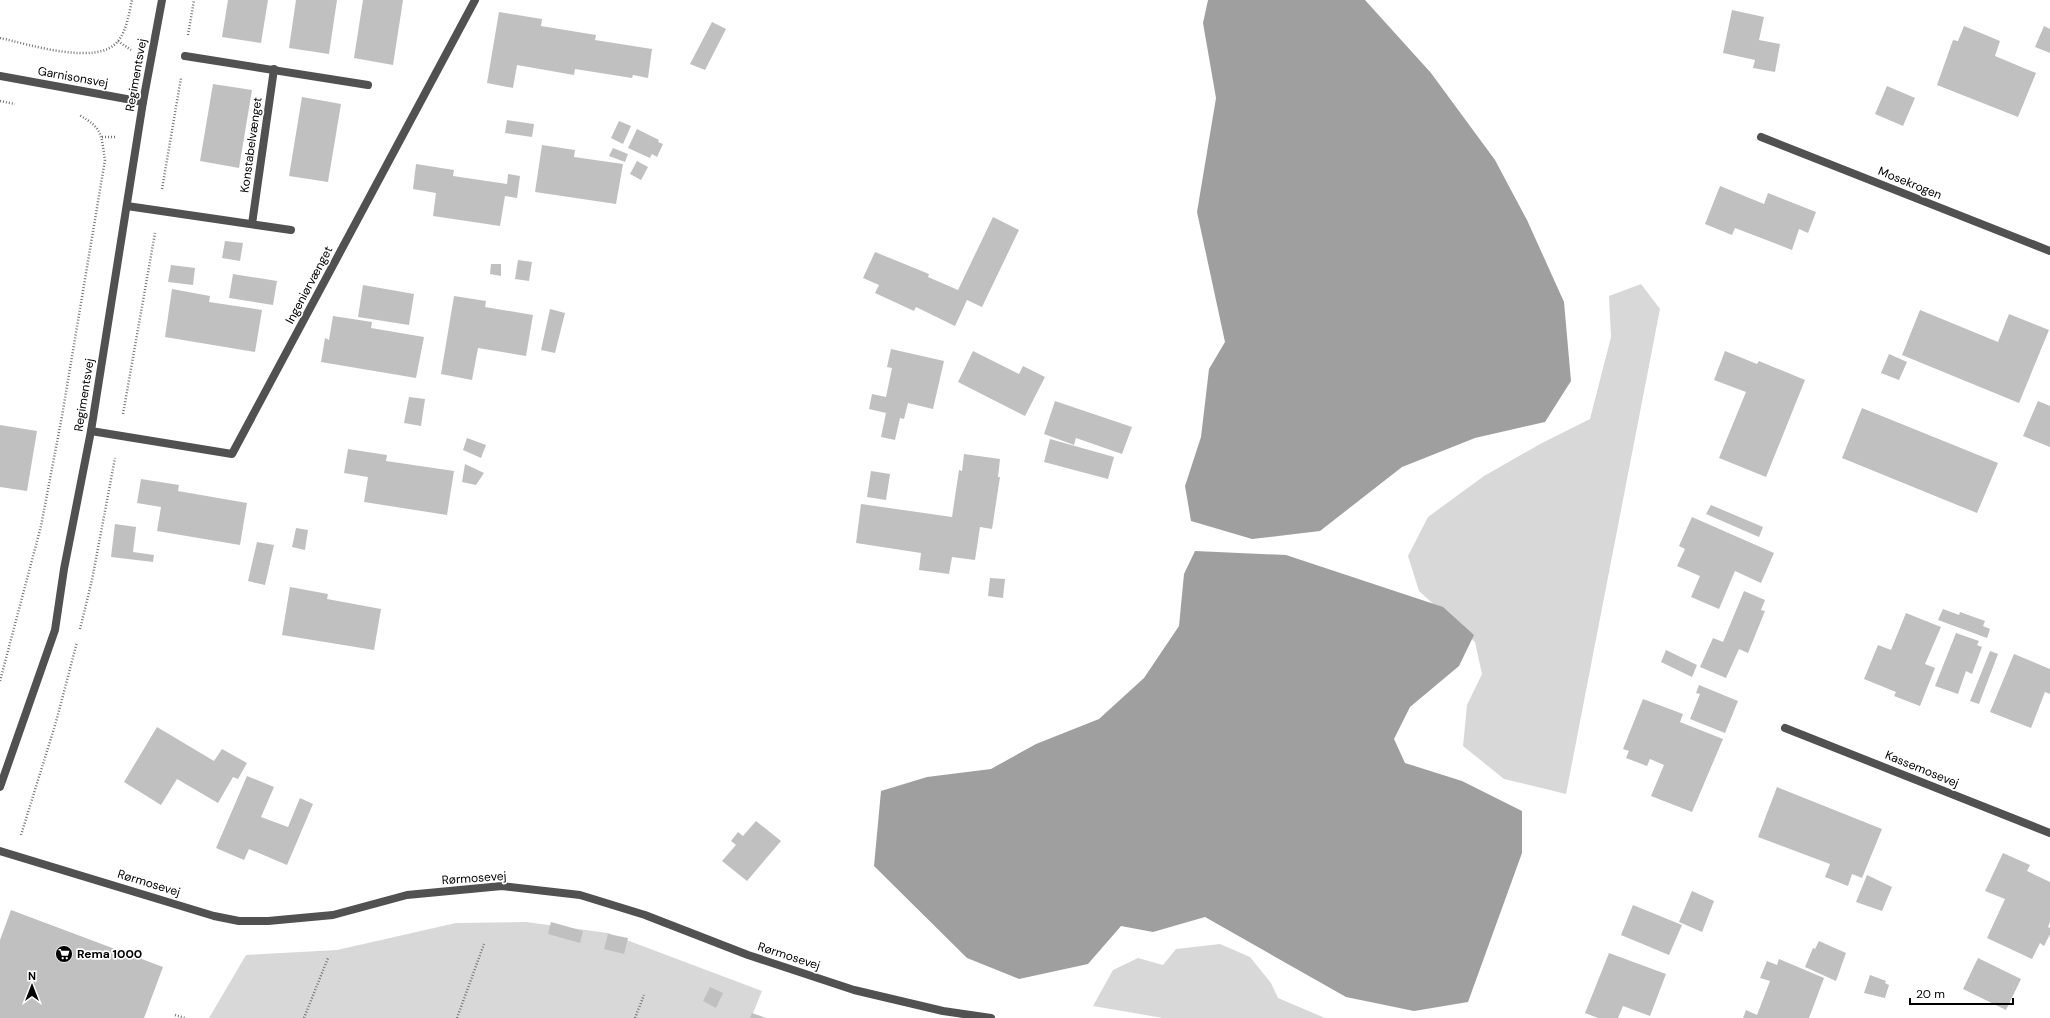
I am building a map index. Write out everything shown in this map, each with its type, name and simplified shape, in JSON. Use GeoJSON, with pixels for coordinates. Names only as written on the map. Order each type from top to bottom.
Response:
{"type":"FeatureCollection","features":[{"type":"Feature","properties":{"kind":"street","name":"Regimentsvej"},"geometry":{"type":"LineString","coordinates":[[0,787],[55,630],[64,569],[91,432],[143,102],[162,0]]}},
{"type":"Feature","properties":{"kind":"street","name":"Ingeniørvænget"},"geometry":{"type":"LineString","coordinates":[[91,432],[232,454],[475,0]]}},
{"type":"Feature","properties":{"kind":"street"},"geometry":{"type":"LineString","coordinates":[[185,56],[368,85]]}},
{"type":"Feature","properties":{"kind":"street","name":"Konstabelvænget"},"geometry":{"type":"LineString","coordinates":[[252,224],[274,69]]}},
{"type":"Feature","properties":{"kind":"street","name":"Garnisonsvej"},"geometry":{"type":"LineString","coordinates":[[0,76],[143,102]]}},
{"type":"Feature","properties":{"kind":"street","name":"Mosekrogen"},"geometry":{"type":"LineString","coordinates":[[1761,137],[2050,251]]}},
{"type":"Feature","properties":{"kind":"street"},"geometry":{"type":"LineString","coordinates":[[127,206],[291,230]]}},
{"type":"Feature","properties":{"kind":"street","name":"Kassemosevej"},"geometry":{"type":"LineString","coordinates":[[1785,728],[2050,833]]}},
{"type":"Feature","properties":{"kind":"street","name":"Rørmosevej"},"geometry":{"type":"LineString","coordinates":[[0,851],[214,916],[239,920],[268,921],[333,915],[407,895],[502,886],[580,895],[645,915],[748,955],[854,990],[943,1011],[991,1018]]}},
{"type":"Feature","properties":{"kind":"path"},"geometry":{"type":"LineString","coordinates":[[0,38],[81,54],[101,52],[118,41],[128,20],[132,0]]}},
{"type":"Feature","properties":{"kind":"path"},"geometry":{"type":"LineString","coordinates":[[0,101],[21,105]]}},
{"type":"Feature","properties":{"kind":"path"},"geometry":{"type":"LineString","coordinates":[[0,681],[41,526],[62,416],[105,160],[102,137],[94,124],[78,114]]}},
{"type":"Feature","properties":{"kind":"path"},"geometry":{"type":"LineString","coordinates":[[457,1018],[484,944]]}},
{"type":"Feature","properties":{"kind":"path"},"geometry":{"type":"LineString","coordinates":[[304,1018],[328,958]]}},
{"type":"Feature","properties":{"kind":"path"},"geometry":{"type":"LineString","coordinates":[[635,1018],[644,995]]}},
{"type":"Feature","properties":{"kind":"path"},"geometry":{"type":"LineString","coordinates":[[175,1015],[185,1018]]}},
{"type":"Feature","properties":{"kind":"shaded area"},"geometry":{"type":"Polygon","coordinates":[[[1208,0],[1365,0],[1431,73],[1495,160],[1527,220],[1564,302],[1571,381],[1545,422],[1475,438],[1402,467],[1320,531],[1252,539],[1191,521],[1185,486],[1201,437],[1209,369],[1225,342],[1197,212],[1216,98],[1203,23],[1208,0]]]}},
{"type":"Feature","properties":{"kind":"shaded area"},"geometry":{"type":"Polygon","coordinates":[[[1641,284],[1660,309],[1566,794],[1504,779],[1463,746],[1467,705],[1482,674],[1475,642],[1419,591],[1408,556],[1428,517],[1484,476],[1542,443],[1590,419],[1611,337],[1609,296],[1641,284]]]}},
{"type":"Feature","properties":{"kind":"shaded area"},"geometry":{"type":"Polygon","coordinates":[[[1195,551],[1286,555],[1443,607],[1474,635],[1459,666],[1410,707],[1394,739],[1405,763],[1462,781],[1522,811],[1522,853],[1468,1002],[1414,1011],[1346,997],[1205,917],[1153,932],[1121,926],[1088,964],[1019,979],[967,958],[874,866],[881,791],[927,777],[991,769],[1036,744],[1099,719],[1144,678],[1179,626],[1184,574],[1195,551]]]}},
{"type":"Feature","properties":{"kind":"shaded area"},"geometry":{"type":"Polygon","coordinates":[[[526,922],[608,933],[762,991],[751,1018],[209,1018],[246,955],[337,950],[456,923],[526,922]]]}},
{"type":"Feature","properties":{"kind":"shaded area"},"geometry":{"type":"Polygon","coordinates":[[[1220,944],[1250,957],[1271,983],[1278,998],[1325,1018],[1163,1018],[1093,1006],[1113,970],[1138,958],[1163,965],[1176,949],[1220,944]]]}},
{"type":"Feature","properties":{"kind":"building"},"geometry":{"type":"Polygon","coordinates":[[[228,0],[268,0],[261,43],[222,37],[228,0]]]}},
{"type":"Feature","properties":{"kind":"building"},"geometry":{"type":"Polygon","coordinates":[[[296,0],[337,0],[329,54],[289,48],[296,0]]]}},
{"type":"Feature","properties":{"kind":"building"},"geometry":{"type":"Polygon","coordinates":[[[363,0],[403,0],[393,65],[354,58],[363,0]]]}},
{"type":"Feature","properties":{"kind":"building"},"geometry":{"type":"Polygon","coordinates":[[[1732,10],[1764,17],[1759,40],[1780,44],[1775,72],[1753,68],[1755,60],[1723,53],[1732,10]]]}},
{"type":"Feature","properties":{"kind":"building"},"geometry":{"type":"Polygon","coordinates":[[[499,12],[542,19],[541,26],[596,35],[595,40],[652,49],[648,78],[633,75],[632,78],[575,69],[574,75],[517,65],[513,88],[487,83],[499,12]]]}},
{"type":"Feature","properties":{"kind":"building"},"geometry":{"type":"Polygon","coordinates":[[[712,22],[726,29],[705,70],[690,64],[712,22]]]}},
{"type":"Feature","properties":{"kind":"building"},"geometry":{"type":"Polygon","coordinates":[[[1964,26],[2000,41],[1995,56],[2036,73],[2018,117],[1937,85],[1953,40],[1958,41],[1964,26]]]}},
{"type":"Feature","properties":{"kind":"building"},"geometry":{"type":"Polygon","coordinates":[[[2044,26],[2050,29],[2050,53],[2035,47],[2044,26]]]}},
{"type":"Feature","properties":{"kind":"building"},"geometry":{"type":"Polygon","coordinates":[[[213,84],[252,90],[239,168],[200,161],[213,84]]]}},
{"type":"Feature","properties":{"kind":"building"},"geometry":{"type":"Polygon","coordinates":[[[1887,86],[1915,98],[1903,126],[1875,114],[1887,86]]]}},
{"type":"Feature","properties":{"kind":"building"},"geometry":{"type":"Polygon","coordinates":[[[302,97],[341,104],[328,182],[289,176],[302,97]]]}},
{"type":"Feature","properties":{"kind":"building"},"geometry":{"type":"Polygon","coordinates":[[[507,120],[534,124],[532,137],[505,133],[507,120]]]}},
{"type":"Feature","properties":{"kind":"building"},"geometry":{"type":"Polygon","coordinates":[[[619,121],[631,126],[623,144],[611,138],[619,121]]]}},
{"type":"Feature","properties":{"kind":"building"},"geometry":{"type":"Polygon","coordinates":[[[637,129],[659,140],[658,142],[663,144],[657,157],[652,154],[650,158],[628,148],[637,129]]]}},
{"type":"Feature","properties":{"kind":"building"},"geometry":{"type":"Polygon","coordinates":[[[542,145],[575,150],[574,157],[623,164],[616,204],[535,192],[542,145]]]}},
{"type":"Feature","properties":{"kind":"building"},"geometry":{"type":"Polygon","coordinates":[[[613,148],[628,154],[625,162],[609,156],[613,148]]]}},
{"type":"Feature","properties":{"kind":"building"},"geometry":{"type":"Polygon","coordinates":[[[637,161],[648,167],[641,180],[630,174],[637,161]]]}},
{"type":"Feature","properties":{"kind":"building"},"geometry":{"type":"Polygon","coordinates":[[[416,164],[454,170],[453,176],[507,184],[508,174],[520,176],[517,198],[505,196],[500,226],[433,216],[436,193],[413,189],[416,164]]]}},
{"type":"Feature","properties":{"kind":"building"},"geometry":{"type":"Polygon","coordinates":[[[1720,186],[1764,204],[1768,193],[1816,212],[1808,233],[1799,229],[1792,250],[1735,228],[1732,235],[1705,224],[1720,186]]]}},
{"type":"Feature","properties":{"kind":"building"},"geometry":{"type":"Polygon","coordinates":[[[993,217],[1019,230],[982,307],[967,300],[955,326],[916,307],[914,311],[875,293],[879,285],[863,278],[875,252],[929,274],[928,277],[958,290],[993,217]]]}},
{"type":"Feature","properties":{"kind":"building"},"geometry":{"type":"Polygon","coordinates":[[[225,241],[243,243],[240,261],[222,258],[225,241]]]}},
{"type":"Feature","properties":{"kind":"building"},"geometry":{"type":"Polygon","coordinates":[[[518,260],[532,262],[529,281],[515,279],[518,260]]]}},
{"type":"Feature","properties":{"kind":"building"},"geometry":{"type":"Polygon","coordinates":[[[491,264],[501,264],[501,276],[490,274],[491,264]]]}},
{"type":"Feature","properties":{"kind":"building"},"geometry":{"type":"Polygon","coordinates":[[[171,265],[195,268],[193,285],[168,282],[171,265]]]}},
{"type":"Feature","properties":{"kind":"building"},"geometry":{"type":"Polygon","coordinates":[[[233,274],[277,281],[273,305],[229,298],[233,274]]]}},
{"type":"Feature","properties":{"kind":"building"},"geometry":{"type":"Polygon","coordinates":[[[363,285],[414,294],[409,325],[358,317],[363,285]]]}},
{"type":"Feature","properties":{"kind":"building"},"geometry":{"type":"Polygon","coordinates":[[[172,289],[210,296],[209,302],[262,310],[255,352],[165,337],[172,289]]]}},
{"type":"Feature","properties":{"kind":"building"},"geometry":{"type":"Polygon","coordinates":[[[454,296],[486,301],[485,307],[533,315],[526,356],[478,348],[472,380],[441,374],[454,296]]]}},
{"type":"Feature","properties":{"kind":"building"},"geometry":{"type":"Polygon","coordinates":[[[550,309],[565,313],[555,353],[541,350],[550,309]]]}},
{"type":"Feature","properties":{"kind":"building"},"geometry":{"type":"Polygon","coordinates":[[[1920,310],[1998,342],[2009,314],[2049,330],[2019,403],[1902,355],[1920,310]]]}},
{"type":"Feature","properties":{"kind":"building"},"geometry":{"type":"Polygon","coordinates":[[[333,316],[372,322],[371,328],[424,337],[416,378],[321,362],[325,338],[329,340],[333,316]]]}},
{"type":"Feature","properties":{"kind":"building"},"geometry":{"type":"Polygon","coordinates":[[[891,349],[944,361],[933,409],[908,403],[904,419],[900,418],[895,440],[881,437],[886,413],[869,409],[872,394],[886,397],[892,368],[887,367],[891,349]]]}},
{"type":"Feature","properties":{"kind":"building"},"geometry":{"type":"Polygon","coordinates":[[[973,351],[1019,374],[1023,366],[1045,377],[1025,416],[958,382],[973,351]]]}},
{"type":"Feature","properties":{"kind":"building"},"geometry":{"type":"Polygon","coordinates":[[[1725,351],[1757,364],[1759,361],[1805,380],[1766,477],[1719,458],[1746,392],[1714,380],[1725,351]]]}},
{"type":"Feature","properties":{"kind":"building"},"geometry":{"type":"Polygon","coordinates":[[[1889,354],[1907,362],[1899,380],[1881,373],[1889,354]]]}},
{"type":"Feature","properties":{"kind":"building"},"geometry":{"type":"Polygon","coordinates":[[[409,397],[425,399],[421,426],[404,423],[409,397]]]}},
{"type":"Feature","properties":{"kind":"building"},"geometry":{"type":"Polygon","coordinates":[[[1055,401],[1132,427],[1122,454],[1076,438],[1074,445],[1044,434],[1055,401]]]}},
{"type":"Feature","properties":{"kind":"building"},"geometry":{"type":"Polygon","coordinates":[[[2038,401],[2050,406],[2050,447],[2023,436],[2038,401]]]}},
{"type":"Feature","properties":{"kind":"building"},"geometry":{"type":"Polygon","coordinates":[[[1862,408],[1998,463],[1977,513],[1842,458],[1862,408]]]}},
{"type":"Feature","properties":{"kind":"building"},"geometry":{"type":"Polygon","coordinates":[[[0,425],[37,431],[27,491],[0,487],[0,425]]]}},
{"type":"Feature","properties":{"kind":"building"},"geometry":{"type":"Polygon","coordinates":[[[467,438],[486,445],[481,458],[463,450],[467,438]]]}},
{"type":"Feature","properties":{"kind":"building"},"geometry":{"type":"Polygon","coordinates":[[[1050,439],[1114,457],[1108,479],[1044,462],[1050,439]]]}},
{"type":"Feature","properties":{"kind":"building"},"geometry":{"type":"Polygon","coordinates":[[[348,449],[387,455],[386,461],[454,471],[447,515],[364,502],[368,477],[344,473],[348,449]]]}},
{"type":"Feature","properties":{"kind":"building"},"geometry":{"type":"Polygon","coordinates":[[[964,454],[1000,459],[998,477],[1000,477],[992,529],[980,527],[975,560],[952,557],[949,574],[919,570],[921,553],[856,543],[861,504],[952,517],[959,470],[962,471],[964,454]]]}},
{"type":"Feature","properties":{"kind":"building"},"geometry":{"type":"Polygon","coordinates":[[[465,464],[484,473],[476,485],[462,482],[465,464]]]}},
{"type":"Feature","properties":{"kind":"building"},"geometry":{"type":"Polygon","coordinates":[[[871,471],[890,474],[886,500],[867,497],[871,471]]]}},
{"type":"Feature","properties":{"kind":"building"},"geometry":{"type":"Polygon","coordinates":[[[141,479],[179,485],[178,491],[247,503],[240,545],[157,531],[161,507],[137,503],[141,479]]]}},
{"type":"Feature","properties":{"kind":"building"},"geometry":{"type":"Polygon","coordinates":[[[1711,505],[1763,527],[1759,537],[1706,514],[1711,505]]]}},
{"type":"Feature","properties":{"kind":"building"},"geometry":{"type":"Polygon","coordinates":[[[1692,517],[1774,553],[1761,583],[1735,571],[1719,609],[1691,597],[1700,576],[1677,566],[1685,549],[1679,546],[1692,517]]]}},
{"type":"Feature","properties":{"kind":"building"},"geometry":{"type":"Polygon","coordinates":[[[115,524],[136,527],[133,552],[154,555],[153,562],[111,557],[115,524]]]}},
{"type":"Feature","properties":{"kind":"building"},"geometry":{"type":"Polygon","coordinates":[[[296,528],[308,530],[305,550],[292,547],[296,528]]]}},
{"type":"Feature","properties":{"kind":"building"},"geometry":{"type":"Polygon","coordinates":[[[257,542],[274,545],[265,585],[248,581],[257,542]]]}},
{"type":"Feature","properties":{"kind":"building"},"geometry":{"type":"Polygon","coordinates":[[[990,578],[1005,579],[1003,598],[988,596],[990,578]]]}},
{"type":"Feature","properties":{"kind":"building"},"geometry":{"type":"Polygon","coordinates":[[[290,587],[328,594],[327,599],[381,609],[374,650],[282,635],[290,587]]]}},
{"type":"Feature","properties":{"kind":"building"},"geometry":{"type":"Polygon","coordinates":[[[1744,591],[1765,600],[1761,610],[1765,611],[1748,653],[1739,649],[1726,678],[1700,667],[1713,638],[1723,642],[1744,591]]]}},
{"type":"Feature","properties":{"kind":"building"},"geometry":{"type":"Polygon","coordinates":[[[1943,609],[1959,615],[1960,612],[1985,621],[1983,626],[1990,629],[1987,638],[1938,620],[1943,609]]]}},
{"type":"Feature","properties":{"kind":"building"},"geometry":{"type":"Polygon","coordinates":[[[1906,613],[1941,627],[1925,664],[1935,668],[1920,706],[1894,696],[1896,692],[1864,679],[1878,645],[1891,650],[1906,613]]]}},
{"type":"Feature","properties":{"kind":"building"},"geometry":{"type":"Polygon","coordinates":[[[1956,633],[1979,641],[1977,645],[1982,647],[1972,674],[1966,671],[1958,694],[1935,686],[1956,633]]]}},
{"type":"Feature","properties":{"kind":"building"},"geometry":{"type":"Polygon","coordinates":[[[1666,650],[1697,665],[1692,677],[1661,662],[1666,650]]]}},
{"type":"Feature","properties":{"kind":"building"},"geometry":{"type":"Polygon","coordinates":[[[1990,651],[1998,654],[1979,704],[1970,701],[1990,651]]]}},
{"type":"Feature","properties":{"kind":"building"},"geometry":{"type":"Polygon","coordinates":[[[2014,654],[2050,669],[2050,694],[2045,692],[2031,728],[1990,712],[2014,654]]]}},
{"type":"Feature","properties":{"kind":"building"},"geometry":{"type":"Polygon","coordinates":[[[1699,685],[1738,701],[1725,733],[1690,719],[1700,694],[1696,693],[1699,685]]]}},
{"type":"Feature","properties":{"kind":"building"},"geometry":{"type":"Polygon","coordinates":[[[1643,699],[1683,714],[1680,722],[1723,739],[1692,812],[1651,796],[1664,765],[1650,759],[1647,766],[1626,758],[1629,751],[1623,749],[1643,699]]]}},
{"type":"Feature","properties":{"kind":"building"},"geometry":{"type":"Polygon","coordinates":[[[157,727],[214,761],[222,749],[247,763],[238,779],[233,777],[218,803],[177,779],[161,805],[124,782],[157,727]]]}},
{"type":"Feature","properties":{"kind":"building"},"geometry":{"type":"Polygon","coordinates":[[[247,776],[274,787],[261,817],[288,827],[300,798],[313,804],[287,865],[249,849],[244,860],[216,848],[247,776]]]}},
{"type":"Feature","properties":{"kind":"building"},"geometry":{"type":"Polygon","coordinates":[[[1777,787],[1882,829],[1862,878],[1852,874],[1848,886],[1825,877],[1830,864],[1758,837],[1777,787]]]}},
{"type":"Feature","properties":{"kind":"building"},"geometry":{"type":"Polygon","coordinates":[[[756,821],[781,841],[747,881],[722,861],[736,845],[731,841],[738,832],[743,836],[756,821]]]}},
{"type":"Feature","properties":{"kind":"building"},"geometry":{"type":"Polygon","coordinates":[[[2003,853],[2030,865],[2027,871],[2050,882],[2050,922],[2048,927],[2050,928],[2050,934],[2044,946],[2040,943],[2032,959],[1987,938],[2005,899],[1985,891],[2003,853]]]}},
{"type":"Feature","properties":{"kind":"building"},"geometry":{"type":"Polygon","coordinates":[[[1867,875],[1892,887],[1882,911],[1856,902],[1867,875]]]}},
{"type":"Feature","properties":{"kind":"building"},"geometry":{"type":"Polygon","coordinates":[[[1692,891],[1714,901],[1702,932],[1679,922],[1692,891]]]}},
{"type":"Feature","properties":{"kind":"building"},"geometry":{"type":"Polygon","coordinates":[[[1633,905],[1682,925],[1669,955],[1621,935],[1633,905]]]}},
{"type":"Feature","properties":{"kind":"building","name":"Rema 1000"},"geometry":{"type":"Polygon","coordinates":[[[11,910],[163,967],[144,1018],[0,1018],[0,940],[11,910]]]}},
{"type":"Feature","properties":{"kind":"building"},"geometry":{"type":"Polygon","coordinates":[[[551,922],[583,931],[580,943],[548,934],[551,922]]]}},
{"type":"Feature","properties":{"kind":"building"},"geometry":{"type":"Polygon","coordinates":[[[608,934],[628,938],[624,954],[604,949],[608,934]]]}},
{"type":"Feature","properties":{"kind":"building"},"geometry":{"type":"Polygon","coordinates":[[[1819,941],[1846,953],[1836,981],[1805,967],[1813,948],[1815,949],[1819,941]]]}},
{"type":"Feature","properties":{"kind":"building"},"geometry":{"type":"Polygon","coordinates":[[[1609,953],[1666,974],[1650,1016],[1623,1006],[1618,1018],[1598,1018],[1585,1013],[1609,953]]]}},
{"type":"Feature","properties":{"kind":"building"},"geometry":{"type":"Polygon","coordinates":[[[1978,958],[2021,979],[2006,1010],[1963,989],[1978,958]]]}},
{"type":"Feature","properties":{"kind":"building"},"geometry":{"type":"Polygon","coordinates":[[[1779,959],[1824,978],[1809,1018],[1743,1018],[1746,1010],[1757,1015],[1770,981],[1760,978],[1767,961],[1777,965],[1779,959]]]}},
{"type":"Feature","properties":{"kind":"building"},"geometry":{"type":"Polygon","coordinates":[[[1870,975],[1886,981],[1885,983],[1889,985],[1885,998],[1864,993],[1870,975]]]}},
{"type":"Feature","properties":{"kind":"building"},"geometry":{"type":"Polygon","coordinates":[[[710,987],[723,993],[716,1008],[703,1001],[710,987]]]}},
{"type":"Feature","properties":{"kind":"building"},"geometry":{"type":"Polygon","coordinates":[[[752,1013],[766,1018],[750,1018],[752,1013]]]}},
{"type":"Feature","properties":{"kind":"place","name":"Rema 1000"},"geometry":{"type":"Point","coordinates":[64,954]}}]}
